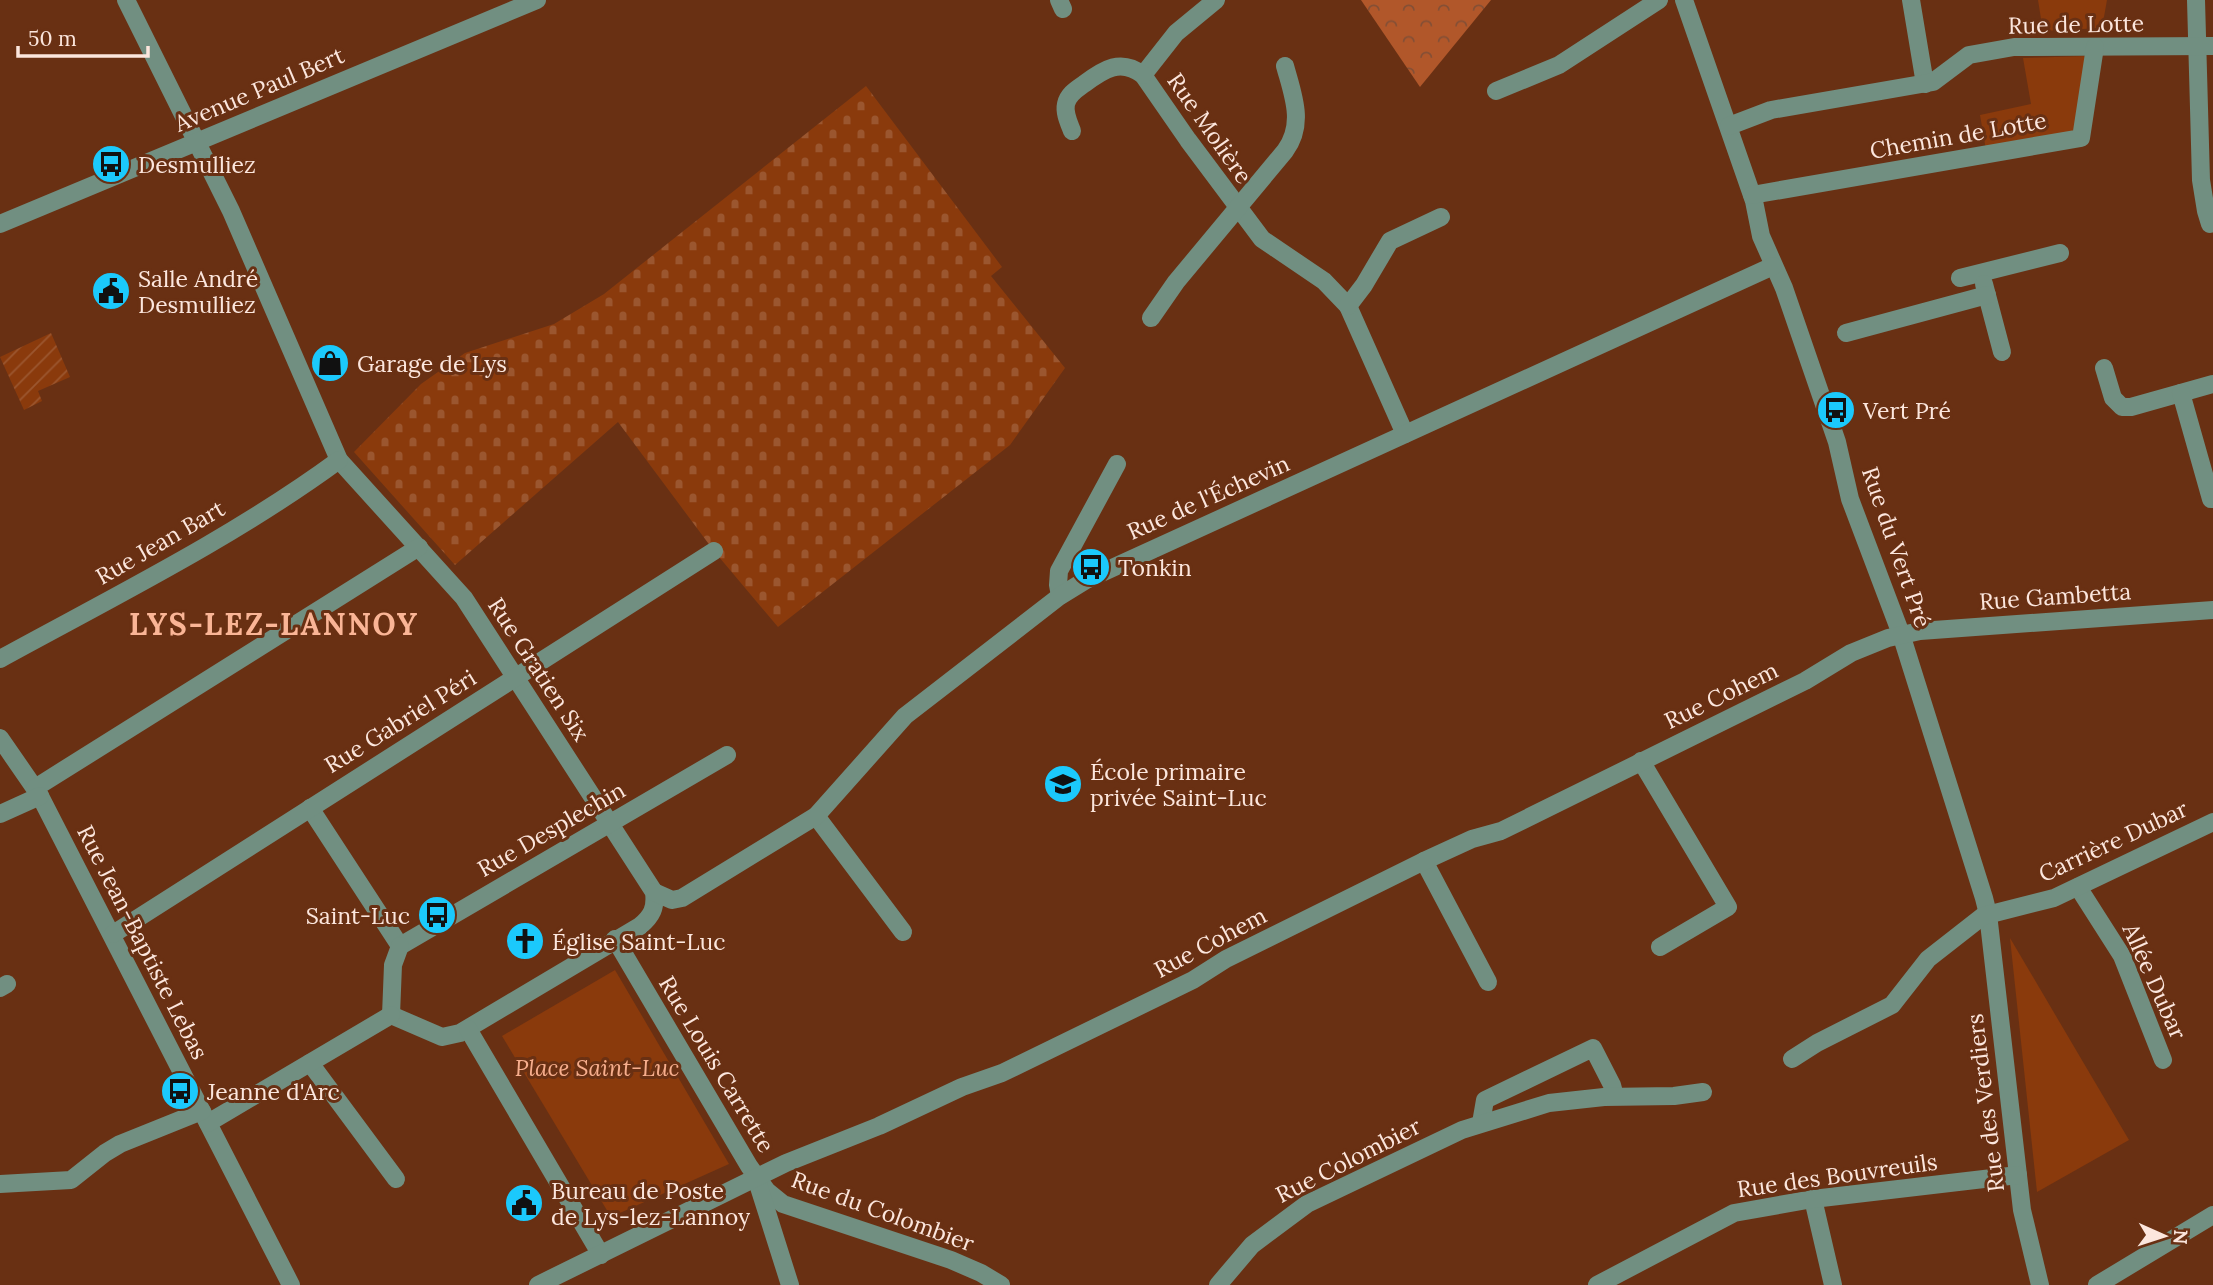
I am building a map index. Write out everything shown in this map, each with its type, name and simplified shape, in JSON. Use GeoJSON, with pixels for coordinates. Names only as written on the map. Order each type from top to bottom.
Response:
{"type":"FeatureCollection","features":[{"type":"Feature","properties":{"kind":"street","name":"Rue Gratien Six"},"geometry":{"type":"LineString","coordinates":[[126,0],[242,233],[339,460],[464,598],[654,892]]}},
{"type":"Feature","properties":{"kind":"street","name":"Avenue Paul Bert"},"geometry":{"type":"LineString","coordinates":[[0,224],[537,0]]}},
{"type":"Feature","properties":{"kind":"street","name":"Rue Molière"},"geometry":{"type":"LineString","coordinates":[[1143,75],[1176,33],[1216,0]]}},
{"type":"Feature","properties":{"kind":"street"},"geometry":{"type":"LineString","coordinates":[[1496,91],[1559,65],[1659,0]]}},
{"type":"Feature","properties":{"kind":"street","name":"Rue du Vert Pré"},"geometry":{"type":"LineString","coordinates":[[1684,0],[1752,195],[1761,236],[1784,288],[1837,442],[1850,499],[1901,634],[1988,914]]}},
{"type":"Feature","properties":{"kind":"street"},"geometry":{"type":"LineString","coordinates":[[1911,0],[1925,84]]}},
{"type":"Feature","properties":{"kind":"street"},"geometry":{"type":"LineString","coordinates":[[2196,0],[2205,46],[2201,180],[2210,224]]}},
{"type":"Feature","properties":{"kind":"street","name":"Rue de Lotte"},"geometry":{"type":"LineString","coordinates":[[1728,126],[1771,110],[1925,84],[1939,78],[1963,58],[1978,53],[2026,45],[2205,46]]}},
{"type":"Feature","properties":{"kind":"street","name":"Chemin de Lotte"},"geometry":{"type":"LineString","coordinates":[[1752,195],[2081,138],[2095,47]]}},
{"type":"Feature","properties":{"kind":"street","name":"Rue Molière"},"geometry":{"type":"LineString","coordinates":[[1151,318],[1176,282],[1293,138],[1297,122],[1296,104],[1285,66]]}},
{"type":"Feature","properties":{"kind":"street","name":"Rue Molière"},"geometry":{"type":"LineString","coordinates":[[1072,131],[1066,103],[1073,92],[1107,68],[1130,67],[1143,75],[1262,239],[1324,281],[1342,297],[1405,434]]}},
{"type":"Feature","properties":{"kind":"street"},"geometry":{"type":"LineString","coordinates":[[1348,306],[1390,241],[1441,217]]}},
{"type":"Feature","properties":{"kind":"street"},"geometry":{"type":"LineString","coordinates":[[1960,278],[2060,253]]}},
{"type":"Feature","properties":{"kind":"street","name":"Rue de l'Échevin"},"geometry":{"type":"LineString","coordinates":[[654,892],[672,900],[682,898],[816,816],[905,716],[1060,596],[1097,574],[1773,266]]}},
{"type":"Feature","properties":{"kind":"street"},"geometry":{"type":"LineString","coordinates":[[1981,273],[2002,352]]}},
{"type":"Feature","properties":{"kind":"street"},"geometry":{"type":"LineString","coordinates":[[1846,333],[1987,295]]}},
{"type":"Feature","properties":{"kind":"street"},"geometry":{"type":"LineString","coordinates":[[2104,368],[2113,398],[2122,407],[2131,407],[2213,384]]}},
{"type":"Feature","properties":{"kind":"street"},"geometry":{"type":"LineString","coordinates":[[2181,393],[2213,499]]}},
{"type":"Feature","properties":{"kind":"street","name":"Rue Jean Bart"},"geometry":{"type":"LineString","coordinates":[[0,659],[230,531],[339,460]]}},
{"type":"Feature","properties":{"kind":"street"},"geometry":{"type":"LineString","coordinates":[[1060,596],[1059,570],[1116,464]]}},
{"type":"Feature","properties":{"kind":"street"},"geometry":{"type":"LineString","coordinates":[[0,814],[419,547]]}},
{"type":"Feature","properties":{"kind":"street","name":"Rue Gabriel Péri"},"geometry":{"type":"LineString","coordinates":[[113,934],[715,551]]}},
{"type":"Feature","properties":{"kind":"street","name":"Rue Gambetta"},"geometry":{"type":"LineString","coordinates":[[1901,634],[2213,610]]}},
{"type":"Feature","properties":{"kind":"street","name":"Rue Cohem"},"geometry":{"type":"LineString","coordinates":[[538,1285],[756,1177],[879,1126],[962,1087],[1002,1073],[1193,980],[1226,958],[1424,861],[1472,839],[1501,831],[1805,681],[1851,653],[1901,634]]}},
{"type":"Feature","properties":{"kind":"street","name":"Rue Jean-Baptiste Lebas"},"geometry":{"type":"LineString","coordinates":[[0,738],[37,792],[113,934],[292,1285]]}},
{"type":"Feature","properties":{"kind":"street","name":"Rue Desplechin"},"geometry":{"type":"LineString","coordinates":[[400,946],[727,755]]}},
{"type":"Feature","properties":{"kind":"street"},"geometry":{"type":"LineString","coordinates":[[1641,761],[1728,907],[1660,947]]}},
{"type":"Feature","properties":{"kind":"street"},"geometry":{"type":"LineString","coordinates":[[310,808],[400,946],[393,965],[391,1015]]}},
{"type":"Feature","properties":{"kind":"street"},"geometry":{"type":"LineString","coordinates":[[816,816],[903,932]]}},
{"type":"Feature","properties":{"kind":"street","name":"Carrière Dubar"},"geometry":{"type":"LineString","coordinates":[[1793,1059],[1817,1043],[1892,1005],[1928,959],[1988,914],[2047,900],[2213,822]]}},
{"type":"Feature","properties":{"kind":"street"},"geometry":{"type":"LineString","coordinates":[[1424,861],[1488,982]]}},
{"type":"Feature","properties":{"kind":"street","name":"Allée Dubar"},"geometry":{"type":"LineString","coordinates":[[2078,887],[2122,956],[2163,1060]]}},
{"type":"Feature","properties":{"kind":"street"},"geometry":{"type":"LineString","coordinates":[[391,1015],[442,1037],[452,1037],[649,919],[654,911],[654,892]]}},
{"type":"Feature","properties":{"kind":"street","name":"Rue des Verdiers"},"geometry":{"type":"LineString","coordinates":[[1988,914],[2024,1219],[2040,1285]]}},
{"type":"Feature","properties":{"kind":"street","name":"Rue Louis Carrette"},"geometry":{"type":"LineString","coordinates":[[615,939],[756,1177]]}},
{"type":"Feature","properties":{"kind":"street"},"geometry":{"type":"LineString","coordinates":[[0,1184],[71,1180],[120,1144],[205,1117],[310,1063],[391,1015]]}},
{"type":"Feature","properties":{"kind":"street"},"geometry":{"type":"LineString","coordinates":[[468,1029],[601,1255]]}},
{"type":"Feature","properties":{"kind":"street"},"geometry":{"type":"LineString","coordinates":[[1481,1123],[1485,1100],[1593,1048],[1615,1096]]}},
{"type":"Feature","properties":{"kind":"street"},"geometry":{"type":"LineString","coordinates":[[310,1063],[396,1179]]}},
{"type":"Feature","properties":{"kind":"street","name":"Rue Colombier"},"geometry":{"type":"LineString","coordinates":[[1218,1285],[1252,1245],[1307,1204],[1481,1123],[1549,1103],[1615,1096],[1674,1096],[1703,1092]]}},
{"type":"Feature","properties":{"kind":"street","name":"Rue des Bouvreuils"},"geometry":{"type":"LineString","coordinates":[[1597,1285],[1734,1213],[1813,1199],[2018,1175]]}},
{"type":"Feature","properties":{"kind":"street"},"geometry":{"type":"LineString","coordinates":[[756,1177],[790,1285]]}},
{"type":"Feature","properties":{"kind":"street","name":"Rue du Colombier"},"geometry":{"type":"LineString","coordinates":[[756,1177],[766,1191],[783,1204],[968,1266],[1000,1285]]}},
{"type":"Feature","properties":{"kind":"street"},"geometry":{"type":"LineString","coordinates":[[1813,1199],[1833,1285]]}},
{"type":"Feature","properties":{"kind":"street"},"geometry":{"type":"LineString","coordinates":[[2097,1285],[2213,1215]]}},
{"type":"Feature","properties":{"kind":"green space"},"geometry":{"type":"Polygon","coordinates":[[[1361,0],[1491,0],[1420,87],[1361,0]]]}},
{"type":"Feature","properties":{"kind":"green space"},"geometry":{"type":"Polygon","coordinates":[[[2038,0],[2107,0],[2102,28],[2043,31],[2038,0]]]}},
{"type":"Feature","properties":{"kind":"green space"},"geometry":{"type":"Polygon","coordinates":[[[2087,56],[2075,133],[1986,150],[1980,115],[2031,104],[2023,58],[2087,56]]]}},
{"type":"Feature","properties":{"kind":"green space"},"geometry":{"type":"Polygon","coordinates":[[[866,86],[1002,267],[991,276],[1065,368],[1010,445],[778,627],[714,551],[618,422],[455,565],[354,452],[421,384],[465,353],[554,324],[604,294],[866,86]]]}},
{"type":"Feature","properties":{"kind":"green space"},"geometry":{"type":"Polygon","coordinates":[[[51,333],[70,377],[38,391],[42,401],[24,410],[0,357],[51,333]]]}},
{"type":"Feature","properties":{"kind":"green space"},"geometry":{"type":"Polygon","coordinates":[[[2010,938],[2129,1140],[2037,1192],[2010,938]]]}},
{"type":"Feature","properties":{"kind":"green space","name":"Place Saint-Luc"},"geometry":{"type":"Polygon","coordinates":[[[615,970],[729,1164],[611,1217],[502,1036],[615,970]]]}},
{"type":"Feature","properties":{"kind":"place","name":"Desmulliez"},"geometry":{"type":"Point","coordinates":[111,164]}},
{"type":"Feature","properties":{"kind":"place","name":"Salle André Desmulliez"},"geometry":{"type":"Point","coordinates":[111,291]}},
{"type":"Feature","properties":{"kind":"place","name":"Garage de Lys"},"geometry":{"type":"Point","coordinates":[330,363]}},
{"type":"Feature","properties":{"kind":"place","name":"Vert Pré"},"geometry":{"type":"Point","coordinates":[1836,410]}},
{"type":"Feature","properties":{"kind":"place","name":"Tonkin"},"geometry":{"type":"Point","coordinates":[1091,567]}},
{"type":"Feature","properties":{"kind":"place","name":"École primaire privée Saint-Luc"},"geometry":{"type":"Point","coordinates":[1063,784]}},
{"type":"Feature","properties":{"kind":"place","name":"Saint-Luc"},"geometry":{"type":"Point","coordinates":[437,915]}},
{"type":"Feature","properties":{"kind":"place","name":"Église Saint-Luc"},"geometry":{"type":"Point","coordinates":[525,941]}},
{"type":"Feature","properties":{"kind":"place","name":"Jeanne d'Arc"},"geometry":{"type":"Point","coordinates":[180,1091]}},
{"type":"Feature","properties":{"kind":"place","name":"Bureau de Poste de Lys-lez-Lannoy"},"geometry":{"type":"Point","coordinates":[524,1203]}},
{"type":"Feature","properties":{"kind":"district","name":"LYS-LEZ-LANNOY"},"geometry":{"type":"Point","coordinates":[274,624]}}]}
